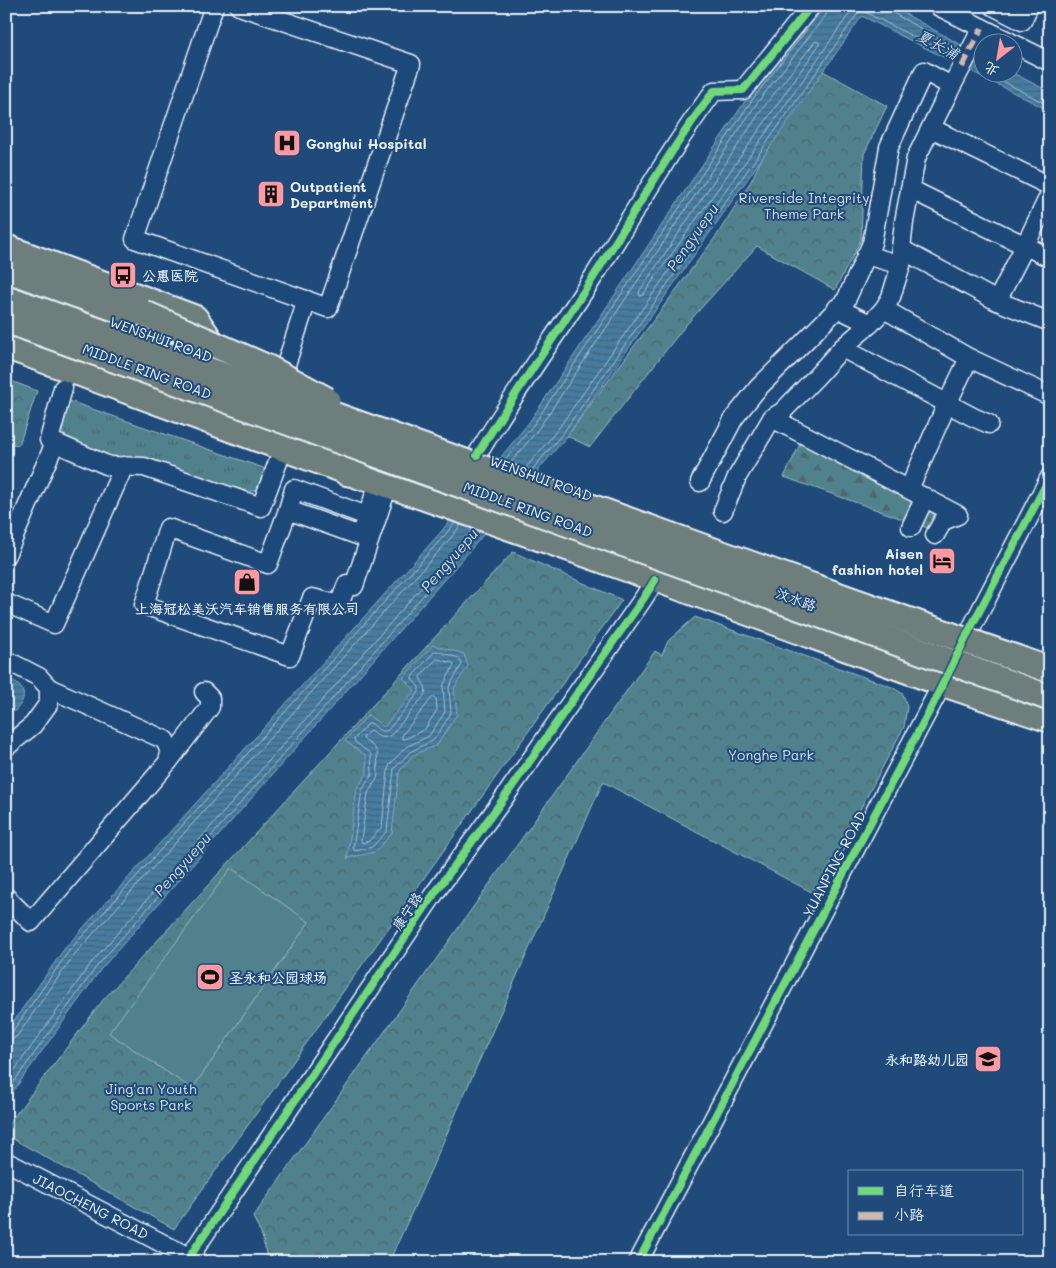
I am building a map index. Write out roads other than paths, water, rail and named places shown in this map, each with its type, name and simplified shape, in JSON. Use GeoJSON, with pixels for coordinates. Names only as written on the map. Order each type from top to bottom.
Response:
{"type":"FeatureCollection","features":[{"type":"Feature","properties":{"kind":"highway"},"geometry":{"type":"LineString","coordinates":[[6,263],[143,314],[268,368],[388,429]]}},
{"type":"Feature","properties":{"kind":"highway","name":"MIDDLE RING ROAD"},"geometry":{"type":"LineString","coordinates":[[6,298],[388,429],[1050,670]]}},
{"type":"Feature","properties":{"kind":"highway","name":"MIDDLE RING ROAD"},"geometry":{"type":"LineString","coordinates":[[6,320],[1050,698]]}},
{"type":"Feature","properties":{"kind":"highway"},"geometry":{"type":"LineString","coordinates":[[6,346],[187,406],[374,489]]}},
{"type":"Feature","properties":{"kind":"main road"},"geometry":{"type":"LineString","coordinates":[[6,246],[196,317],[229,364]]}},
{"type":"Feature","properties":{"kind":"main road","name":"WENSHUI ROAD"},"geometry":{"type":"LineString","coordinates":[[6,282],[280,383],[551,497],[725,544],[962,645],[1050,659]]}},
{"type":"Feature","properties":{"kind":"main road"},"geometry":{"type":"LineString","coordinates":[[6,303],[345,425],[473,465],[551,497]]}},
{"type":"Feature","properties":{"kind":"main road"},"geometry":{"type":"LineString","coordinates":[[6,313],[235,396],[473,465]]}},
{"type":"Feature","properties":{"kind":"main road"},"geometry":{"type":"LineString","coordinates":[[6,336],[187,406],[235,396]]}},
{"type":"Feature","properties":{"kind":"main road"},"geometry":{"type":"LineString","coordinates":[[6,357],[304,466],[374,489],[448,507],[943,685],[1050,721]]}},
{"type":"Feature","properties":{"kind":"main road"},"geometry":{"type":"LineString","coordinates":[[345,425],[388,429]]}},
{"type":"Feature","properties":{"kind":"main road","name":"汶水路"},"geometry":{"type":"LineString","coordinates":[[551,497],[770,578],[962,645],[1050,691]]}},
{"type":"Feature","properties":{"kind":"main road","name":"汶水路"},"geometry":{"type":"LineString","coordinates":[[551,497],[1050,678]]}},
{"type":"Feature","properties":{"kind":"main road"},"geometry":{"type":"LineString","coordinates":[[725,544],[770,578]]}},
{"type":"Feature","properties":{"kind":"street"},"geometry":{"type":"LineString","coordinates":[[214,6],[135,239],[328,308],[412,64],[239,6]]}},
{"type":"Feature","properties":{"kind":"street"},"geometry":{"type":"LineString","coordinates":[[473,465],[495,426],[600,267],[694,117],[714,90],[743,90],[811,6]]}},
{"type":"Feature","properties":{"kind":"street"},"geometry":{"type":"LineString","coordinates":[[938,6],[974,32]]}},
{"type":"Feature","properties":{"kind":"street"},"geometry":{"type":"LineString","coordinates":[[993,6],[1022,22],[1030,6]]}},
{"type":"Feature","properties":{"kind":"street"},"geometry":{"type":"LineString","coordinates":[[723,511],[738,477],[772,418],[782,412],[842,348],[870,324],[884,309],[891,297],[901,257],[904,222],[916,158],[974,43]]}},
{"type":"Feature","properties":{"kind":"street"},"geometry":{"type":"LineString","coordinates":[[1024,49],[1050,62]]}},
{"type":"Feature","properties":{"kind":"street"},"geometry":{"type":"LineString","coordinates":[[700,482],[734,418],[758,388],[846,300],[872,243],[889,147],[924,71],[951,86]]}},
{"type":"Feature","properties":{"kind":"street"},"geometry":{"type":"LineString","coordinates":[[931,128],[1050,186]]}},
{"type":"Feature","properties":{"kind":"street"},"geometry":{"type":"LineString","coordinates":[[910,189],[1050,258]]}},
{"type":"Feature","properties":{"kind":"street"},"geometry":{"type":"LineString","coordinates":[[997,301],[1026,246],[1050,194]]}},
{"type":"Feature","properties":{"kind":"street"},"geometry":{"type":"LineString","coordinates":[[866,255],[901,257],[997,301],[1050,322]]}},
{"type":"Feature","properties":{"kind":"street"},"geometry":{"type":"LineString","coordinates":[[280,383],[307,300]]}},
{"type":"Feature","properties":{"kind":"street"},"geometry":{"type":"LineString","coordinates":[[837,308],[870,324]]}},
{"type":"Feature","properties":{"kind":"street"},"geometry":{"type":"LineString","coordinates":[[884,309],[969,358],[1050,396]]}},
{"type":"Feature","properties":{"kind":"street"},"geometry":{"type":"LineString","coordinates":[[842,348],[947,404],[989,424]]}},
{"type":"Feature","properties":{"kind":"street"},"geometry":{"type":"LineString","coordinates":[[909,489],[969,358]]}},
{"type":"Feature","properties":{"kind":"street"},"geometry":{"type":"LineString","coordinates":[[63,388],[49,440],[109,466],[144,467],[261,507],[278,462]]}},
{"type":"Feature","properties":{"kind":"street"},"geometry":{"type":"LineString","coordinates":[[772,418],[958,515],[943,521],[935,535]]}},
{"type":"Feature","properties":{"kind":"street"},"geometry":{"type":"LineString","coordinates":[[6,555],[55,443]]}},
{"type":"Feature","properties":{"kind":"street"},"geometry":{"type":"LineString","coordinates":[[6,603],[54,624],[124,466]]}},
{"type":"Feature","properties":{"kind":"street","name":"YUANPING ROAD"},"geometry":{"type":"LineString","coordinates":[[638,1262],[943,685],[1050,477]]}},
{"type":"Feature","properties":{"kind":"street"},"geometry":{"type":"LineString","coordinates":[[374,489],[354,586],[347,584],[339,605],[312,598],[290,656],[144,605],[168,528],[268,564],[288,510],[360,536],[368,516],[374,489]]}},
{"type":"Feature","properties":{"kind":"street"},"geometry":{"type":"LineString","coordinates":[[911,526],[924,497]]}},
{"type":"Feature","properties":{"kind":"street","name":"康宁路"},"geometry":{"type":"LineString","coordinates":[[191,1260],[434,894],[504,798],[655,580]]}},
{"type":"Feature","properties":{"kind":"street"},"geometry":{"type":"LineString","coordinates":[[6,660],[39,677],[49,688],[165,740],[170,752],[168,762]]}},
{"type":"Feature","properties":{"kind":"street"},"geometry":{"type":"LineString","coordinates":[[6,747],[33,725],[49,703],[49,688]]}},
{"type":"Feature","properties":{"kind":"street"},"geometry":{"type":"LineString","coordinates":[[9,893],[31,922],[168,762],[210,707],[210,698],[204,692]]}},
{"type":"Feature","properties":{"kind":"street","name":"JIAOCHENG ROAD"},"geometry":{"type":"LineString","coordinates":[[8,1164],[191,1260]]}},
{"type":"Feature","properties":{"kind":"water"},"geometry":{"type":"Polygon","coordinates":[[[819,6],[891,6],[974,52],[974,73],[862,16],[567,436],[472,548],[101,969],[6,1101],[6,1032],[65,948],[440,533],[530,421],[748,97],[819,6]]]}},
{"type":"Feature","properties":{"kind":"water"},"geometry":{"type":"Polygon","coordinates":[[[1024,79],[1050,92],[1050,111],[993,82],[1024,82],[1024,79]]]}},
{"type":"Feature","properties":{"kind":"water"},"geometry":{"type":"Polygon","coordinates":[[[433,645],[464,654],[468,666],[454,688],[457,714],[437,745],[413,755],[399,772],[392,833],[375,852],[347,858],[357,788],[367,774],[366,756],[345,741],[368,715],[384,727],[415,690],[403,678],[433,645]]]}},
{"type":"Feature","properties":{"kind":"water"},"geometry":{"type":"Polygon","coordinates":[[[7,679],[18,685],[23,692],[22,701],[15,711],[6,711],[7,679]]]}},
{"type":"Feature","properties":{"kind":"place","name":"Gonghui Hospital"},"geometry":{"type":"Point","coordinates":[287,143]}},
{"type":"Feature","properties":{"kind":"place","name":"Outpatient Department"},"geometry":{"type":"Point","coordinates":[271,194]}},
{"type":"Feature","properties":{"kind":"place","name":"公惠医院"},"geometry":{"type":"Point","coordinates":[123,275]}},
{"type":"Feature","properties":{"kind":"place","name":"Aisen fashion hotel"},"geometry":{"type":"Point","coordinates":[942,561]}},
{"type":"Feature","properties":{"kind":"place","name":"上海冠松美沃汽车销售服务有限公司"},"geometry":{"type":"Point","coordinates":[247,582]}},
{"type":"Feature","properties":{"kind":"place","name":"圣永和公园球场"},"geometry":{"type":"Point","coordinates":[210,977]}},
{"type":"Feature","properties":{"kind":"place","name":"永和路幼儿园"},"geometry":{"type":"Point","coordinates":[988,1059]}},
{"type":"Feature","properties":{"kind":"water label","name":"夏长浦"},"geometry":{"type":"Point","coordinates":[938,44]}},
{"type":"Feature","properties":{"kind":"water label","name":"Pengyuepu"},"geometry":{"type":"Point","coordinates":[692,237]}},
{"type":"Feature","properties":{"kind":"water label","name":"Pengyuepu"},"geometry":{"type":"Point","coordinates":[449,560]}},
{"type":"Feature","properties":{"kind":"water label","name":"Pengyuepu"},"geometry":{"type":"Point","coordinates":[182,864]}},
{"type":"Feature","properties":{"kind":"park label","name":"Riverside Integrity Theme Park"},"geometry":{"type":"Point","coordinates":[804,206]}},
{"type":"Feature","properties":{"kind":"park label","name":"Yonghe Park"},"geometry":{"type":"Point","coordinates":[771,754]}},
{"type":"Feature","properties":{"kind":"park label","name":"Jing'an Youth Sports Park"},"geometry":{"type":"Point","coordinates":[151,1096]}}]}
